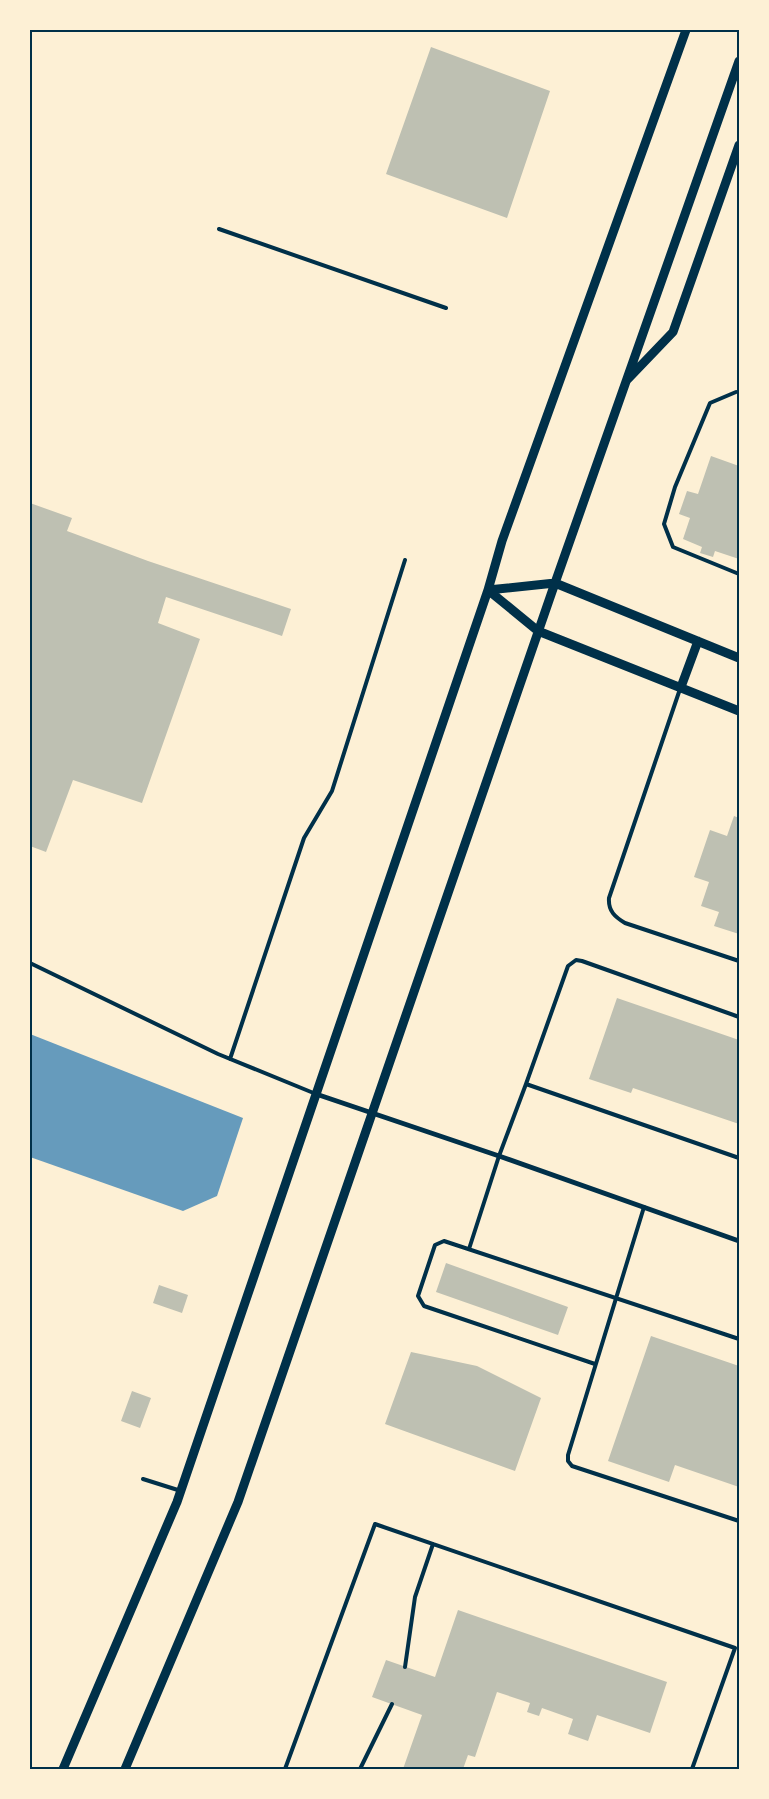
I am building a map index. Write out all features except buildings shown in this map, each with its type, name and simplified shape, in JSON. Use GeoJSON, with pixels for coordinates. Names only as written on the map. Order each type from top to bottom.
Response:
{"type":"FeatureCollection","features":[{"type":"Feature","properties":{"kind":"street"},"geometry":{"type":"LineString","coordinates":[[62,1769],[181,1491],[488,590],[502,541],[686,30]]}},
{"type":"Feature","properties":{"kind":"street"},"geometry":{"type":"LineString","coordinates":[[125,1769],[238,1502],[554,583],[739,61]]}},
{"type":"Feature","properties":{"kind":"street"},"geometry":{"type":"LineString","coordinates":[[626,382],[673,332],[739,145]]}},
{"type":"Feature","properties":{"kind":"street"},"geometry":{"type":"LineString","coordinates":[[488,590],[554,583],[739,658]]}},
{"type":"Feature","properties":{"kind":"street"},"geometry":{"type":"LineString","coordinates":[[488,590],[538,631],[739,711]]}},
{"type":"Feature","properties":{"kind":"street"},"geometry":{"type":"LineString","coordinates":[[681,687],[698,641]]}},
{"type":"Feature","properties":{"kind":"street"},"geometry":{"type":"LineString","coordinates":[[316,1094],[499,1156],[739,1241]]}},
{"type":"Feature","properties":{"kind":"lane"},"geometry":{"type":"LineString","coordinates":[[219,229],[446,308]]}},
{"type":"Feature","properties":{"kind":"lane"},"geometry":{"type":"LineString","coordinates":[[736,392],[710,403],[675,487],[664,524],[673,547],[739,574]]}},
{"type":"Feature","properties":{"kind":"lane"},"geometry":{"type":"LineString","coordinates":[[230,1059],[304,838],[332,791],[405,560]]}},
{"type":"Feature","properties":{"kind":"lane"},"geometry":{"type":"LineString","coordinates":[[681,687],[608,905],[617,918],[625,923],[739,961]]}},
{"type":"Feature","properties":{"kind":"lane"},"geometry":{"type":"LineString","coordinates":[[469,1249],[499,1156],[568,966],[576,960],[582,961],[739,1017]]}},
{"type":"Feature","properties":{"kind":"lane"},"geometry":{"type":"LineString","coordinates":[[30,963],[230,1059],[316,1094]]}},
{"type":"Feature","properties":{"kind":"lane"},"geometry":{"type":"LineString","coordinates":[[526,1084],[739,1158]]}},
{"type":"Feature","properties":{"kind":"lane"},"geometry":{"type":"LineString","coordinates":[[644,1207],[595,1364],[568,1455],[568,1461],[572,1466],[739,1521]]}},
{"type":"Feature","properties":{"kind":"lane"},"geometry":{"type":"LineString","coordinates":[[595,1364],[424,1306],[418,1296],[435,1245],[444,1241],[739,1339]]}},
{"type":"Feature","properties":{"kind":"lane"},"geometry":{"type":"LineString","coordinates":[[143,1479],[181,1491]]}},
{"type":"Feature","properties":{"kind":"lane"},"geometry":{"type":"LineString","coordinates":[[284,1769],[375,1524],[737,1649],[692,1769]]}},
{"type":"Feature","properties":{"kind":"lane"},"geometry":{"type":"LineString","coordinates":[[405,1667],[415,1597],[433,1544]]}},
{"type":"Feature","properties":{"kind":"lane"},"geometry":{"type":"LineString","coordinates":[[360,1769],[392,1704]]}},
{"type":"Feature","properties":{"kind":"water"},"geometry":{"type":"Polygon","coordinates":[[[30,1034],[243,1118],[217,1196],[183,1211],[30,1157],[30,1034]]]}}]}
